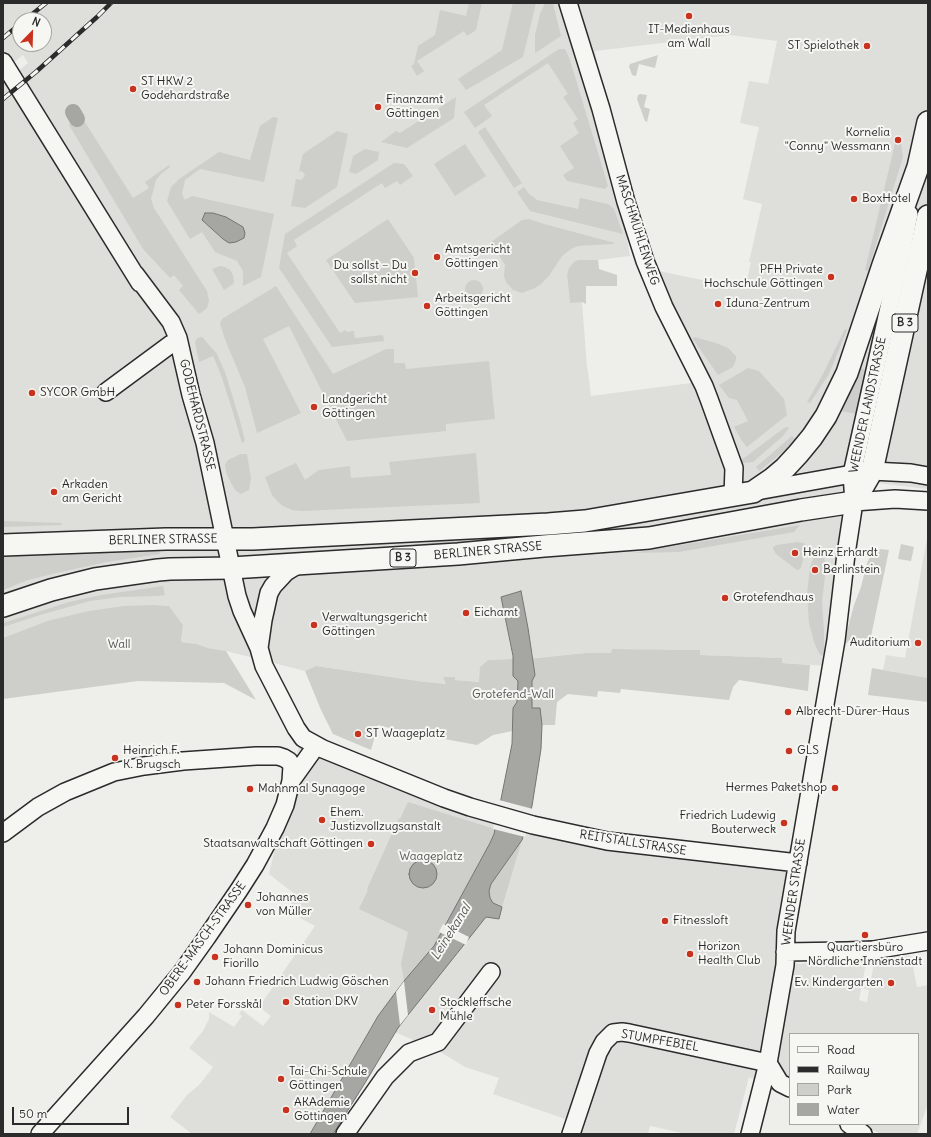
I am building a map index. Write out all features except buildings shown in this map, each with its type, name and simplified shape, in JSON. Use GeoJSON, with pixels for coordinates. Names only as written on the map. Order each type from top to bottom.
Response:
{"type":"FeatureCollection","features":[{"type":"Feature","properties":{"kind":"main road","name":"WEENDER LANDSTRASSE"},"geometry":{"type":"LineString","coordinates":[[847,373],[918,167],[928,122]]}},
{"type":"Feature","properties":{"kind":"main road","name":"WEENDER LANDSTRASSE"},"geometry":{"type":"LineString","coordinates":[[854,502],[872,471],[928,216]]}},
{"type":"Feature","properties":{"kind":"main road","name":"BERLINER STRASSE"},"geometry":{"type":"LineString","coordinates":[[3,545],[166,539],[221,540],[548,524],[585,520],[743,494],[772,480],[798,454],[826,416],[847,373]]}},
{"type":"Feature","properties":{"kind":"main road","name":"BERLINER STRASSE"},"geometry":{"type":"LineString","coordinates":[[3,606],[51,590],[95,579],[170,569],[226,568],[458,554],[650,538],[834,504],[854,502]]}},
{"type":"Feature","properties":{"kind":"street","name":"MASCHMÜHLENWEG"},"geometry":{"type":"LineString","coordinates":[[568,3],[601,109],[626,202],[645,261],[664,307],[704,386],[743,494]]}},
{"type":"Feature","properties":{"kind":"street","name":"GODEHARDSTRASSE"},"geometry":{"type":"LineString","coordinates":[[3,62],[135,274],[165,326],[171,344],[221,540]]}},
{"type":"Feature","properties":{"kind":"street","name":"WEENDER LANDSTRASSE"},"geometry":{"type":"LineString","coordinates":[[830,672],[836,640],[846,554],[854,502],[852,474],[902,249],[918,167]]}},
{"type":"Feature","properties":{"kind":"street","name":"GODEHARDSTRASSE"},"geometry":{"type":"LineString","coordinates":[[135,274],[171,322],[178,338],[191,395],[205,442],[226,568]]}},
{"type":"Feature","properties":{"kind":"street"},"geometry":{"type":"LineString","coordinates":[[106,392],[171,344]]}},
{"type":"Feature","properties":{"kind":"street","name":"BERLINER STRASSE"},"geometry":{"type":"LineString","coordinates":[[743,494],[872,471],[911,473],[928,476]]}},
{"type":"Feature","properties":{"kind":"street"},"geometry":{"type":"LineString","coordinates":[[854,502],[895,499],[928,501]]}},
{"type":"Feature","properties":{"kind":"street"},"geometry":{"type":"LineString","coordinates":[[259,648],[269,593],[273,586],[286,572],[301,563]]}},
{"type":"Feature","properties":{"kind":"street"},"geometry":{"type":"LineString","coordinates":[[226,568],[242,611],[259,648],[264,666]]}},
{"type":"Feature","properties":{"kind":"street"},"geometry":{"type":"LineString","coordinates":[[226,568],[227,598],[256,656],[264,666],[296,728],[310,742]]}},
{"type":"Feature","properties":{"kind":"street","name":"WEENDER STRASSE"},"geometry":{"type":"LineString","coordinates":[[750,1134],[768,1063],[784,965],[786,931],[830,672]]}},
{"type":"Feature","properties":{"kind":"street","name":"OBERE-MASCH-STRASSE"},"geometry":{"type":"LineString","coordinates":[[290,781],[310,742]]}},
{"type":"Feature","properties":{"kind":"street","name":"REITSTALLSTRASSE"},"geometry":{"type":"LineString","coordinates":[[310,742],[323,749],[470,807],[533,824],[607,841],[798,864]]}},
{"type":"Feature","properties":{"kind":"street","name":"OBERE-MASCH-STRASSE"},"geometry":{"type":"LineString","coordinates":[[3,832],[38,807],[58,796],[114,772],[144,766],[217,758],[256,756],[278,756],[289,761],[292,766],[285,806],[275,828],[239,890],[204,942],[146,1016],[40,1134]]}},
{"type":"Feature","properties":{"kind":"street"},"geometry":{"type":"LineString","coordinates":[[785,952],[872,950],[928,941]]}},
{"type":"Feature","properties":{"kind":"street"},"geometry":{"type":"LineString","coordinates":[[345,1134],[385,1077],[410,1053],[438,1042],[491,972]]}},
{"type":"Feature","properties":{"kind":"street","name":"STUMPFEBIEL"},"geometry":{"type":"LineString","coordinates":[[571,1134],[598,1053],[604,1042],[613,1034],[622,1032],[629,1033],[768,1063]]}},
{"type":"Feature","properties":{"kind":"street"},"geometry":{"type":"LineString","coordinates":[[768,1063],[780,1083],[789,1088]]}},
{"type":"Feature","properties":{"kind":"street"},"geometry":{"type":"LineString","coordinates":[[850,1125],[863,1134]]}},
{"type":"Feature","properties":{"kind":"shaded area"},"geometry":{"type":"Polygon","coordinates":[[[3,3],[928,3],[928,489],[860,481],[830,666],[782,663],[782,658],[700,655],[700,650],[612,649],[612,653],[586,653],[533,658],[520,591],[501,597],[513,659],[488,660],[480,667],[480,682],[454,680],[454,677],[444,677],[447,684],[316,666],[305,671],[226,651],[208,648],[197,644],[181,642],[183,625],[169,606],[155,605],[47,621],[3,638],[3,84],[28,63],[23,55],[3,71],[3,3]],[[730,35],[595,51],[630,256],[598,260],[579,260],[567,275],[570,302],[582,302],[587,367],[591,396],[691,383],[659,271],[745,289],[751,262],[749,262],[762,204],[743,199],[759,127],[740,123],[749,81],[768,84],[777,41],[730,35]]]}},
{"type":"Feature","properties":{"kind":"shaded area"},"geometry":{"type":"Polygon","coordinates":[[[928,533],[928,678],[883,670],[886,655],[905,658],[928,533]]]}},
{"type":"Feature","properties":{"kind":"shaded area"},"geometry":{"type":"Polygon","coordinates":[[[300,741],[527,824],[794,865],[783,961],[801,964],[867,958],[859,1000],[867,1002],[869,990],[864,989],[866,980],[871,980],[875,957],[911,956],[917,987],[928,985],[928,1104],[917,1134],[882,1134],[860,1125],[919,1125],[919,1033],[789,1033],[789,1097],[749,1077],[734,1134],[687,1134],[650,1126],[648,1134],[569,1134],[571,1121],[493,1094],[499,1078],[465,1067],[439,1051],[395,1032],[378,1016],[310,1134],[192,1134],[170,1117],[187,1095],[200,1084],[213,1067],[189,1048],[203,1031],[209,1019],[209,1012],[234,1027],[242,1016],[239,1014],[242,1010],[263,1026],[271,1016],[259,1007],[315,926],[287,911],[296,895],[269,874],[300,741]]]}},
{"type":"Feature","properties":{"kind":"green space"},"geometry":{"type":"Polygon","coordinates":[[[469,3],[482,3],[476,30],[467,36],[464,31],[417,61],[424,71],[417,76],[411,66],[414,64],[418,46],[435,35],[440,10],[466,16],[469,3]]]}},
{"type":"Feature","properties":{"kind":"green space"},"geometry":{"type":"Polygon","coordinates":[[[513,3],[536,3],[523,57],[466,90],[458,79],[502,50],[513,3]]]}},
{"type":"Feature","properties":{"kind":"green space"},"geometry":{"type":"Polygon","coordinates":[[[545,3],[553,3],[561,36],[535,53],[535,35],[540,14],[545,3]]]}},
{"type":"Feature","properties":{"kind":"green space"},"geometry":{"type":"Polygon","coordinates":[[[559,49],[565,49],[570,60],[608,186],[605,189],[567,181],[563,175],[574,168],[560,146],[579,133],[573,123],[578,119],[563,97],[568,94],[548,63],[484,105],[492,116],[475,128],[464,112],[559,49]]]}},
{"type":"Feature","properties":{"kind":"green space"},"geometry":{"type":"Polygon","coordinates":[[[658,55],[655,68],[639,64],[636,76],[632,75],[629,66],[630,64],[658,55]]]}},
{"type":"Feature","properties":{"kind":"green space"},"geometry":{"type":"Polygon","coordinates":[[[638,95],[647,95],[644,107],[650,109],[647,122],[645,121],[637,99],[638,95]]]}},
{"type":"Feature","properties":{"kind":"green space"},"geometry":{"type":"Polygon","coordinates":[[[456,97],[454,118],[407,148],[381,142],[396,131],[400,133],[456,97]]]}},
{"type":"Feature","properties":{"kind":"green space"},"geometry":{"type":"Polygon","coordinates":[[[81,116],[133,198],[149,188],[145,182],[169,165],[170,167],[156,180],[151,199],[154,208],[207,291],[209,301],[207,308],[199,314],[179,290],[183,286],[174,275],[170,278],[143,249],[69,125],[81,116]]]}},
{"type":"Feature","properties":{"kind":"green space"},"geometry":{"type":"Polygon","coordinates":[[[273,117],[278,118],[264,182],[200,169],[185,180],[182,194],[185,200],[192,196],[274,214],[261,277],[243,286],[243,271],[237,261],[215,252],[202,232],[190,239],[167,201],[171,187],[179,179],[219,152],[250,160],[260,126],[273,117]]]}},
{"type":"Feature","properties":{"kind":"green space"},"geometry":{"type":"Polygon","coordinates":[[[485,127],[522,183],[514,188],[478,132],[485,127]]]}},
{"type":"Feature","properties":{"kind":"green space"},"geometry":{"type":"Polygon","coordinates":[[[337,131],[348,134],[337,187],[305,208],[291,206],[296,179],[301,180],[305,176],[303,172],[299,171],[303,154],[337,131]]]}},
{"type":"Feature","properties":{"kind":"green space"},"geometry":{"type":"Polygon","coordinates":[[[897,135],[900,136],[903,157],[868,271],[865,270],[897,135]]]}},
{"type":"Feature","properties":{"kind":"green space"},"geometry":{"type":"Polygon","coordinates":[[[465,144],[486,176],[455,196],[434,164],[465,144]]]}},
{"type":"Feature","properties":{"kind":"green space"},"geometry":{"type":"Polygon","coordinates":[[[365,149],[379,152],[378,160],[356,174],[349,172],[353,156],[365,149]]]}},
{"type":"Feature","properties":{"kind":"green space"},"geometry":{"type":"Polygon","coordinates":[[[394,163],[404,164],[413,176],[400,185],[397,181],[385,188],[382,183],[294,240],[297,246],[287,253],[340,333],[345,330],[347,332],[354,331],[355,338],[383,335],[384,341],[332,347],[279,268],[285,234],[394,163]]]}},
{"type":"Feature","properties":{"kind":"green space"},"geometry":{"type":"Polygon","coordinates":[[[524,187],[529,194],[537,200],[578,209],[580,198],[608,204],[614,209],[623,234],[530,211],[517,192],[524,187]]]}},
{"type":"Feature","properties":{"kind":"green space"},"geometry":{"type":"Polygon","coordinates":[[[388,219],[414,258],[418,297],[355,303],[326,260],[388,219]]]}},
{"type":"Feature","properties":{"kind":"green space"},"geometry":{"type":"Polygon","coordinates":[[[529,219],[615,243],[578,246],[571,249],[562,256],[549,276],[541,284],[522,293],[513,290],[506,282],[504,276],[505,265],[491,242],[522,220],[529,219]]]}},
{"type":"Feature","properties":{"kind":"green space"},"geometry":{"type":"Polygon","coordinates":[[[578,260],[598,260],[599,269],[617,275],[617,286],[586,286],[586,304],[582,302],[570,303],[567,275],[569,268],[578,260]]]}},
{"type":"Feature","properties":{"kind":"green space"},"geometry":{"type":"Polygon","coordinates":[[[220,266],[230,270],[234,281],[233,284],[224,290],[212,269],[220,266]]]}},
{"type":"Feature","properties":{"kind":"green space"},"geometry":{"type":"Polygon","coordinates":[[[474,280],[480,283],[483,289],[480,295],[474,298],[468,295],[465,289],[468,283],[474,280]]]}},
{"type":"Feature","properties":{"kind":"green space"},"geometry":{"type":"Polygon","coordinates":[[[276,286],[333,374],[386,349],[394,349],[394,363],[405,363],[406,369],[489,361],[495,419],[446,424],[446,431],[347,441],[289,326],[263,339],[301,413],[257,433],[245,387],[220,324],[222,319],[276,286]]]}},
{"type":"Feature","properties":{"kind":"green space"},"geometry":{"type":"Polygon","coordinates":[[[845,329],[847,330],[829,374],[810,403],[807,402],[823,374],[845,329]]]}},
{"type":"Feature","properties":{"kind":"green space"},"geometry":{"type":"Polygon","coordinates":[[[202,337],[217,354],[226,375],[245,441],[242,443],[221,375],[213,356],[199,362],[195,342],[197,338],[202,337]]]}},
{"type":"Feature","properties":{"kind":"green space"},"geometry":{"type":"Polygon","coordinates":[[[694,337],[728,348],[736,356],[733,367],[718,375],[693,339],[694,337]]]}},
{"type":"Feature","properties":{"kind":"green space"},"geometry":{"type":"Polygon","coordinates":[[[748,368],[759,371],[784,399],[787,415],[747,447],[734,427],[748,421],[737,400],[729,398],[719,385],[748,368]]]}},
{"type":"Feature","properties":{"kind":"green space"},"geometry":{"type":"Polygon","coordinates":[[[861,368],[866,372],[857,414],[840,411],[858,370],[861,368]]]}},
{"type":"Feature","properties":{"kind":"green space"},"geometry":{"type":"Polygon","coordinates":[[[784,428],[789,428],[783,436],[753,462],[736,464],[784,428]]]}},
{"type":"Feature","properties":{"kind":"green space"},"geometry":{"type":"Polygon","coordinates":[[[792,436],[797,441],[759,471],[756,467],[792,436]]]}},
{"type":"Feature","properties":{"kind":"green space"},"geometry":{"type":"Polygon","coordinates":[[[476,453],[480,503],[302,511],[292,510],[283,506],[272,495],[265,477],[296,463],[305,480],[319,470],[350,466],[351,478],[391,475],[389,462],[476,453]]]}},
{"type":"Feature","properties":{"kind":"green space"},"geometry":{"type":"Polygon","coordinates":[[[241,454],[247,454],[251,478],[249,490],[241,494],[236,491],[231,483],[227,475],[225,465],[227,461],[241,454]]]}},
{"type":"Feature","properties":{"kind":"green space"},"geometry":{"type":"Polygon","coordinates":[[[802,489],[803,493],[624,527],[542,538],[269,557],[269,553],[421,544],[473,534],[802,489]]]}},
{"type":"Feature","properties":{"kind":"green space"},"geometry":{"type":"Polygon","coordinates":[[[3,521],[61,523],[62,525],[3,527],[3,521]]]}},
{"type":"Feature","properties":{"kind":"green space"},"geometry":{"type":"Polygon","coordinates":[[[800,525],[794,532],[679,552],[633,553],[800,525]]]}},
{"type":"Feature","properties":{"kind":"green space"},"geometry":{"type":"Polygon","coordinates":[[[797,542],[804,543],[806,549],[801,567],[797,570],[776,554],[773,547],[797,542]]]}},
{"type":"Feature","properties":{"kind":"green space"},"geometry":{"type":"Polygon","coordinates":[[[901,544],[914,547],[911,561],[898,559],[901,544]]]}},
{"type":"Feature","properties":{"kind":"green space"},"geometry":{"type":"Polygon","coordinates":[[[159,550],[160,554],[107,562],[61,572],[28,580],[3,590],[3,554],[159,550]]]}},
{"type":"Feature","properties":{"kind":"green space"},"geometry":{"type":"Polygon","coordinates":[[[875,550],[889,550],[869,646],[844,642],[867,563],[875,550]]]}},
{"type":"Feature","properties":{"kind":"green space"},"geometry":{"type":"Polygon","coordinates":[[[819,554],[824,556],[826,568],[822,601],[824,652],[822,656],[814,642],[809,623],[807,593],[810,567],[814,557],[819,554]]]}},
{"type":"Feature","properties":{"kind":"green space"},"geometry":{"type":"Polygon","coordinates":[[[163,586],[165,595],[120,597],[90,601],[3,627],[3,623],[69,602],[101,595],[163,586]]]}},
{"type":"Feature","properties":{"kind":"green space","name":"Wall"},"geometry":{"type":"Polygon","coordinates":[[[124,606],[169,606],[183,625],[181,642],[226,651],[256,700],[224,683],[138,681],[3,699],[3,638],[47,621],[89,611],[124,606]]]}},
{"type":"Feature","properties":{"kind":"green space","name":"Grotefend-Wall"},"geometry":{"type":"Polygon","coordinates":[[[612,649],[700,650],[700,655],[782,658],[782,663],[810,665],[808,691],[739,680],[733,687],[729,700],[621,689],[620,693],[598,691],[597,697],[568,694],[557,702],[555,725],[541,725],[493,735],[477,745],[439,738],[432,739],[378,725],[371,750],[333,734],[321,710],[305,671],[316,666],[446,684],[443,677],[455,677],[455,680],[479,682],[480,667],[488,660],[536,658],[586,653],[611,653],[612,649]]]}},
{"type":"Feature","properties":{"kind":"green space"},"geometry":{"type":"Polygon","coordinates":[[[872,668],[928,678],[928,702],[868,695],[872,668]]]}},
{"type":"Feature","properties":{"kind":"green space","name":"Waageplatz"},"geometry":{"type":"Polygon","coordinates":[[[408,802],[495,829],[490,843],[434,946],[404,981],[401,963],[408,932],[359,909],[399,818],[400,819],[408,802]]]}},
{"type":"Feature","properties":{"kind":"green space"},"geometry":{"type":"Polygon","coordinates":[[[522,840],[502,907],[493,903],[490,898],[489,891],[491,884],[522,840]]]}},
{"type":"Feature","properties":{"kind":"water"},"geometry":{"type":"Polygon","coordinates":[[[205,213],[213,213],[226,217],[243,227],[245,233],[244,238],[236,242],[229,243],[202,220],[205,213]]]}},
{"type":"Feature","properties":{"kind":"water"},"geometry":{"type":"Polygon","coordinates":[[[521,591],[535,675],[532,681],[532,708],[540,708],[542,725],[541,749],[532,806],[522,840],[491,884],[489,891],[490,898],[493,903],[502,907],[499,919],[486,917],[408,1015],[398,1028],[333,1134],[310,1134],[378,1016],[404,981],[434,946],[494,834],[512,744],[513,708],[517,702],[518,681],[513,676],[513,656],[501,597],[521,591]]]}},
{"type":"Feature","properties":{"kind":"water"},"geometry":{"type":"Polygon","coordinates":[[[423,860],[429,861],[433,864],[436,868],[436,880],[433,884],[429,887],[423,888],[417,887],[413,884],[410,880],[409,874],[410,868],[413,864],[417,861],[423,860]]]}},
{"type":"Feature","properties":{"kind":"pier"},"geometry":{"type":"Polygon","coordinates":[[[499,800],[533,809],[525,837],[493,829],[499,800]]]}},
{"type":"Feature","properties":{"kind":"pier"},"geometry":{"type":"Polygon","coordinates":[[[443,924],[469,937],[466,945],[439,932],[443,924]]]}},
{"type":"Feature","properties":{"kind":"pier"},"geometry":{"type":"Polygon","coordinates":[[[404,981],[408,1015],[400,1025],[396,992],[404,981]]]}},
{"type":"Feature","properties":{"kind":"waterway","name":"Leinekanal"},"geometry":{"type":"LineString","coordinates":[[73,112],[77,119]]}},
{"type":"Feature","properties":{"kind":"railway"},"geometry":{"type":"LineString","coordinates":[[35,12],[46,3]]}},
{"type":"Feature","properties":{"kind":"railway"},"geometry":{"type":"LineString","coordinates":[[3,99],[37,71],[111,3]]}},
{"type":"Feature","properties":{"kind":"railway"},"geometry":{"type":"LineString","coordinates":[[3,38],[12,31]]}},
{"type":"Feature","properties":{"kind":"place","name":"IT-Medienhaus am Wall"},"geometry":{"type":"Point","coordinates":[689,16]}},
{"type":"Feature","properties":{"kind":"place","name":"ST Spielothek"},"geometry":{"type":"Point","coordinates":[867,46]}},
{"type":"Feature","properties":{"kind":"place","name":"ST HKW 2 Godehardstraße"},"geometry":{"type":"Point","coordinates":[133,89]}},
{"type":"Feature","properties":{"kind":"place","name":"Finanzamt Göttingen"},"geometry":{"type":"Point","coordinates":[378,107]}},
{"type":"Feature","properties":{"kind":"place","name":"Kornelia \"Conny\" Wessmann"},"geometry":{"type":"Point","coordinates":[898,140]}},
{"type":"Feature","properties":{"kind":"place","name":"BoxHotel"},"geometry":{"type":"Point","coordinates":[854,199]}},
{"type":"Feature","properties":{"kind":"place","name":"Amtsgericht Göttingen"},"geometry":{"type":"Point","coordinates":[437,257]}},
{"type":"Feature","properties":{"kind":"place","name":"Du sollst – Du sollst nicht"},"geometry":{"type":"Point","coordinates":[415,273]}},
{"type":"Feature","properties":{"kind":"place","name":"PFH Private Hochschule Göttingen"},"geometry":{"type":"Point","coordinates":[831,277]}},
{"type":"Feature","properties":{"kind":"place","name":"Iduna-Zentrum"},"geometry":{"type":"Point","coordinates":[718,304]}},
{"type":"Feature","properties":{"kind":"place","name":"Arbeitsgericht Göttingen"},"geometry":{"type":"Point","coordinates":[427,306]}},
{"type":"Feature","properties":{"kind":"place","name":"SYCOR GmbH"},"geometry":{"type":"Point","coordinates":[32,393]}},
{"type":"Feature","properties":{"kind":"place","name":"Landgericht Göttingen"},"geometry":{"type":"Point","coordinates":[314,407]}},
{"type":"Feature","properties":{"kind":"place","name":"Arkaden am Gericht"},"geometry":{"type":"Point","coordinates":[54,492]}},
{"type":"Feature","properties":{"kind":"place","name":"Heinz Erhardt"},"geometry":{"type":"Point","coordinates":[795,553]}},
{"type":"Feature","properties":{"kind":"place","name":"Berlinstein"},"geometry":{"type":"Point","coordinates":[815,570]}},
{"type":"Feature","properties":{"kind":"place","name":"Grotefendhaus"},"geometry":{"type":"Point","coordinates":[725,598]}},
{"type":"Feature","properties":{"kind":"place","name":"Eichamt"},"geometry":{"type":"Point","coordinates":[466,613]}},
{"type":"Feature","properties":{"kind":"place","name":"Verwaltungsgericht Göttingen"},"geometry":{"type":"Point","coordinates":[314,625]}},
{"type":"Feature","properties":{"kind":"place","name":"Auditorium"},"geometry":{"type":"Point","coordinates":[918,643]}},
{"type":"Feature","properties":{"kind":"place","name":"Albrecht-Dürer-Haus"},"geometry":{"type":"Point","coordinates":[788,712]}},
{"type":"Feature","properties":{"kind":"place","name":"ST Waageplatz"},"geometry":{"type":"Point","coordinates":[358,734]}},
{"type":"Feature","properties":{"kind":"place","name":"GLS"},"geometry":{"type":"Point","coordinates":[789,751]}},
{"type":"Feature","properties":{"kind":"place","name":"Heinrich F. K. Brugsch"},"geometry":{"type":"Point","coordinates":[115,758]}},
{"type":"Feature","properties":{"kind":"place","name":"Hermes Paketshop"},"geometry":{"type":"Point","coordinates":[835,788]}},
{"type":"Feature","properties":{"kind":"place","name":"Mahnmal Synagoge"},"geometry":{"type":"Point","coordinates":[250,789]}},
{"type":"Feature","properties":{"kind":"place","name":"Ehem. Justizvollzugsanstalt"},"geometry":{"type":"Point","coordinates":[322,820]}},
{"type":"Feature","properties":{"kind":"place","name":"Friedrich Ludewig Bouterweck"},"geometry":{"type":"Point","coordinates":[784,823]}},
{"type":"Feature","properties":{"kind":"place","name":"Staatsanwaltschaft Göttingen"},"geometry":{"type":"Point","coordinates":[371,844]}},
{"type":"Feature","properties":{"kind":"place","name":"Johannes von Müller"},"geometry":{"type":"Point","coordinates":[248,905]}},
{"type":"Feature","properties":{"kind":"place","name":"Fitnessloft"},"geometry":{"type":"Point","coordinates":[665,921]}},
{"type":"Feature","properties":{"kind":"place","name":"Quartiersbüro Nördliche Innenstadt"},"geometry":{"type":"Point","coordinates":[865,935]}},
{"type":"Feature","properties":{"kind":"place","name":"Horizon Health Club"},"geometry":{"type":"Point","coordinates":[690,954]}},
{"type":"Feature","properties":{"kind":"place","name":"Johann Dominicus Fiorillo"},"geometry":{"type":"Point","coordinates":[215,957]}},
{"type":"Feature","properties":{"kind":"place","name":"Johann Friedrich Ludwig Göschen"},"geometry":{"type":"Point","coordinates":[197,982]}},
{"type":"Feature","properties":{"kind":"place","name":"Ev. Kindergarten"},"geometry":{"type":"Point","coordinates":[891,983]}},
{"type":"Feature","properties":{"kind":"place","name":"Station DKV"},"geometry":{"type":"Point","coordinates":[286,1002]}},
{"type":"Feature","properties":{"kind":"place","name":"Peter Forsskål"},"geometry":{"type":"Point","coordinates":[178,1005]}},
{"type":"Feature","properties":{"kind":"place","name":"Stockleffsche Mühle"},"geometry":{"type":"Point","coordinates":[432,1010]}},
{"type":"Feature","properties":{"kind":"place","name":"Tai-Chi-Schule Göttingen"},"geometry":{"type":"Point","coordinates":[281,1079]}},
{"type":"Feature","properties":{"kind":"place","name":"AKAdemie Göttingen"},"geometry":{"type":"Point","coordinates":[286,1110]}}]}
